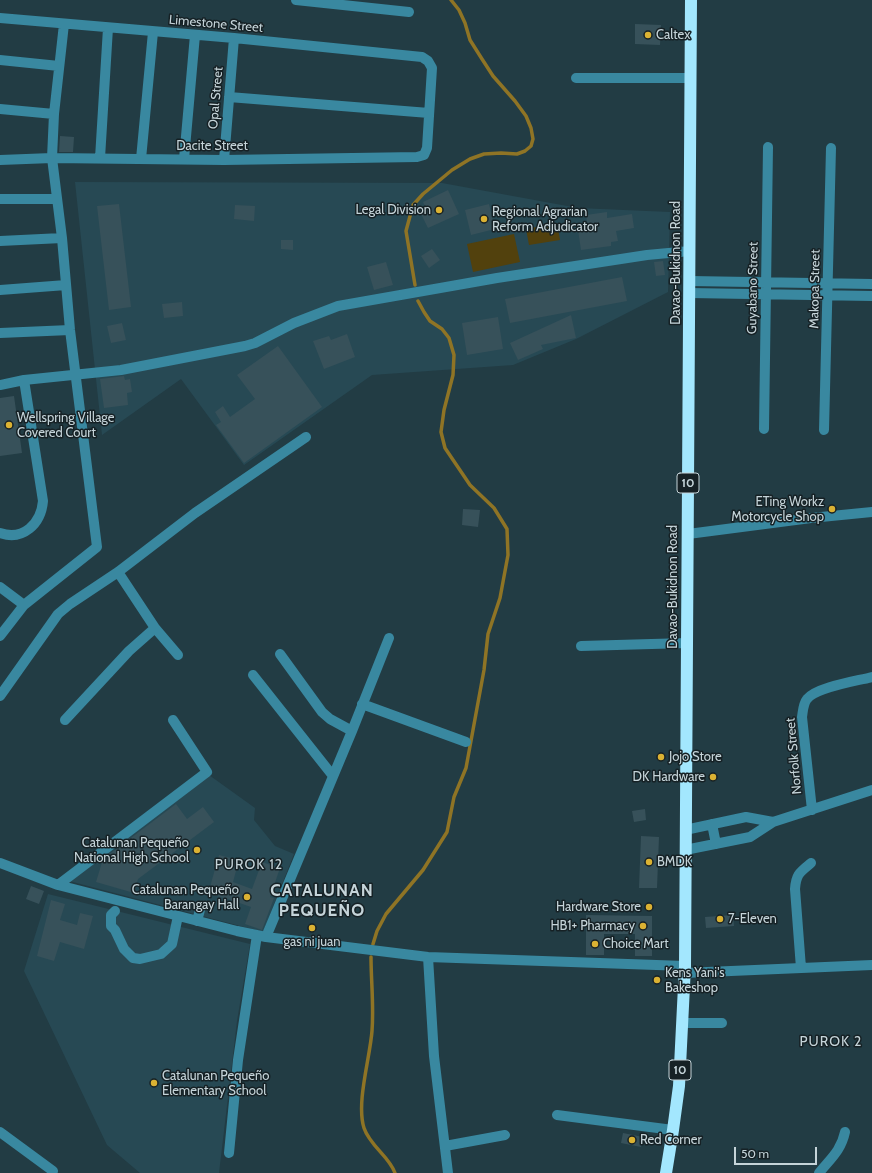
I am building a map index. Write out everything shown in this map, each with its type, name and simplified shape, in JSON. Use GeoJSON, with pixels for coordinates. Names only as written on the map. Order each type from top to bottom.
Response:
{"type":"FeatureCollection","features":[{"type":"Feature","properties":{"kind":"highway","name":"Davao-Bukidnon Road"},"geometry":{"type":"LineString","coordinates":[[666,1173],[679,1086],[684,969],[691,0]]}},
{"type":"Feature","properties":{"kind":"street"},"geometry":{"type":"LineString","coordinates":[[296,0],[409,12]]}},
{"type":"Feature","properties":{"kind":"street","name":"Limestone Street"},"geometry":{"type":"LineString","coordinates":[[0,18],[234,38],[422,57],[428,61],[432,68],[429,112]]}},
{"type":"Feature","properties":{"kind":"street"},"geometry":{"type":"LineString","coordinates":[[0,636],[24,605],[97,547],[70,330],[62,238],[52,158],[54,114],[64,24]]}},
{"type":"Feature","properties":{"kind":"street"},"geometry":{"type":"LineString","coordinates":[[100,158],[108,28]]}},
{"type":"Feature","properties":{"kind":"street"},"geometry":{"type":"LineString","coordinates":[[141,159],[153,32]]}},
{"type":"Feature","properties":{"kind":"street"},"geometry":{"type":"LineString","coordinates":[[184,159],[195,35]]}},
{"type":"Feature","properties":{"kind":"street","name":"Opal Street"},"geometry":{"type":"LineString","coordinates":[[224,160],[234,38]]}},
{"type":"Feature","properties":{"kind":"street"},"geometry":{"type":"LineString","coordinates":[[0,60],[59,66]]}},
{"type":"Feature","properties":{"kind":"street"},"geometry":{"type":"LineString","coordinates":[[576,78],[691,78]]}},
{"type":"Feature","properties":{"kind":"street"},"geometry":{"type":"LineString","coordinates":[[229,97],[429,112]]}},
{"type":"Feature","properties":{"kind":"street"},"geometry":{"type":"LineString","coordinates":[[0,109],[54,114]]}},
{"type":"Feature","properties":{"kind":"street","name":"Dacite Street"},"geometry":{"type":"LineString","coordinates":[[0,160],[52,158],[224,160],[417,157],[424,155],[427,148],[429,112]]}},
{"type":"Feature","properties":{"kind":"street","name":"Guyabano Street"},"geometry":{"type":"LineString","coordinates":[[764,429],[768,147]]}},
{"type":"Feature","properties":{"kind":"street","name":"Makopa Street"},"geometry":{"type":"LineString","coordinates":[[824,430],[831,148]]}},
{"type":"Feature","properties":{"kind":"street"},"geometry":{"type":"LineString","coordinates":[[0,200],[56,199]]}},
{"type":"Feature","properties":{"kind":"street"},"geometry":{"type":"LineString","coordinates":[[0,241],[62,238]]}},
{"type":"Feature","properties":{"kind":"street"},"geometry":{"type":"LineString","coordinates":[[0,386],[24,380],[121,370],[245,346],[255,343],[300,320],[338,306],[647,255],[690,251]]}},
{"type":"Feature","properties":{"kind":"street"},"geometry":{"type":"LineString","coordinates":[[727,282],[727,294]]}},
{"type":"Feature","properties":{"kind":"street"},"geometry":{"type":"LineString","coordinates":[[690,287],[727,282],[872,284]]}},
{"type":"Feature","properties":{"kind":"street"},"geometry":{"type":"LineString","coordinates":[[0,290],[66,285]]}},
{"type":"Feature","properties":{"kind":"street"},"geometry":{"type":"LineString","coordinates":[[690,287],[727,294],[872,296]]}},
{"type":"Feature","properties":{"kind":"street"},"geometry":{"type":"LineString","coordinates":[[0,333],[70,330]]}},
{"type":"Feature","properties":{"kind":"street"},"geometry":{"type":"LineString","coordinates":[[0,533],[6,535],[20,535],[34,525],[42,512],[43,501],[24,380]]}},
{"type":"Feature","properties":{"kind":"street"},"geometry":{"type":"LineString","coordinates":[[0,696],[58,614],[70,604],[118,572],[195,513],[306,437]]}},
{"type":"Feature","properties":{"kind":"street"},"geometry":{"type":"LineString","coordinates":[[688,534],[811,518],[872,512]]}},
{"type":"Feature","properties":{"kind":"street"},"geometry":{"type":"LineString","coordinates":[[118,572],[155,628],[178,655]]}},
{"type":"Feature","properties":{"kind":"street"},"geometry":{"type":"LineString","coordinates":[[0,587],[24,605]]}},
{"type":"Feature","properties":{"kind":"street"},"geometry":{"type":"LineString","coordinates":[[65,720],[129,651],[155,628]]}},
{"type":"Feature","properties":{"kind":"street"},"geometry":{"type":"LineString","coordinates":[[229,1153],[238,1060],[261,936],[333,776],[389,638]]}},
{"type":"Feature","properties":{"kind":"street"},"geometry":{"type":"LineString","coordinates":[[581,646],[687,643]]}},
{"type":"Feature","properties":{"kind":"street"},"geometry":{"type":"LineString","coordinates":[[280,654],[322,712],[330,719],[352,730]]}},
{"type":"Feature","properties":{"kind":"street"},"geometry":{"type":"LineString","coordinates":[[253,675],[333,776]]}},
{"type":"Feature","properties":{"kind":"street","name":"Norfolk Street"},"geometry":{"type":"LineString","coordinates":[[812,810],[802,717],[805,703],[814,693],[819,691],[872,677]]}},
{"type":"Feature","properties":{"kind":"street"},"geometry":{"type":"LineString","coordinates":[[362,704],[466,742]]}},
{"type":"Feature","properties":{"kind":"street"},"geometry":{"type":"LineString","coordinates":[[58,885],[208,772],[173,720]]}},
{"type":"Feature","properties":{"kind":"street"},"geometry":{"type":"LineString","coordinates":[[685,850],[750,837],[773,822],[872,790]]}},
{"type":"Feature","properties":{"kind":"street"},"geometry":{"type":"LineString","coordinates":[[686,830],[746,817],[773,822]]}},
{"type":"Feature","properties":{"kind":"street"},"geometry":{"type":"LineString","coordinates":[[712,824],[716,844]]}},
{"type":"Feature","properties":{"kind":"street"},"geometry":{"type":"LineString","coordinates":[[0,863],[58,885],[261,936],[428,957],[684,969],[801,968],[872,965]]}},
{"type":"Feature","properties":{"kind":"street"},"geometry":{"type":"LineString","coordinates":[[801,968],[795,889],[796,879],[800,872],[811,863]]}},
{"type":"Feature","properties":{"kind":"street"},"geometry":{"type":"LineString","coordinates":[[117,900],[115,912],[118,917],[118,928],[115,930],[121,944],[127,953],[133,958],[140,959],[161,954],[172,944],[178,916]]}},
{"type":"Feature","properties":{"kind":"street"},"geometry":{"type":"LineString","coordinates":[[197,921],[200,910]]}},
{"type":"Feature","properties":{"kind":"street"},"geometry":{"type":"LineString","coordinates":[[428,957],[434,1056],[448,1173]]}},
{"type":"Feature","properties":{"kind":"street"},"geometry":{"type":"LineString","coordinates":[[682,1023],[722,1023]]}},
{"type":"Feature","properties":{"kind":"street"},"geometry":{"type":"LineString","coordinates":[[557,1115],[673,1130]]}},
{"type":"Feature","properties":{"kind":"street"},"geometry":{"type":"LineString","coordinates":[[0,1132],[53,1170]]}},
{"type":"Feature","properties":{"kind":"street"},"geometry":{"type":"LineString","coordinates":[[819,1173],[832,1159],[843,1142],[845,1132]]}},
{"type":"Feature","properties":{"kind":"street"},"geometry":{"type":"LineString","coordinates":[[445,1146],[504,1135]]}},
{"type":"Feature","properties":{"kind":"shaded area"},"geometry":{"type":"Polygon","coordinates":[[[75,182],[442,183],[578,208],[670,212],[668,292],[576,339],[513,365],[372,375],[244,465],[181,379],[102,435],[75,182]]]}},
{"type":"Feature","properties":{"kind":"shaded area"},"geometry":{"type":"Polygon","coordinates":[[[557,223],[560,240],[529,245],[526,229],[557,223]]]}},
{"type":"Feature","properties":{"kind":"shaded area"},"geometry":{"type":"Polygon","coordinates":[[[514,234],[520,262],[473,272],[467,244],[514,234]]]}},
{"type":"Feature","properties":{"kind":"shaded area","name":"Catalunan Pequeño National High School"},"geometry":{"type":"Polygon","coordinates":[[[209,775],[255,808],[254,820],[275,846],[294,854],[263,932],[69,881],[209,775]]]}},
{"type":"Feature","properties":{"kind":"shaded area","name":"Catalunan Pequeño Elementary School"},"geometry":{"type":"Polygon","coordinates":[[[48,894],[250,944],[237,1021],[219,1173],[140,1173],[107,1145],[24,971],[48,894]]]}},
{"type":"Feature","properties":{"kind":"building","name":"Caltex"},"geometry":{"type":"Polygon","coordinates":[[[635,24],[661,25],[660,45],[635,44],[635,24]]]}},
{"type":"Feature","properties":{"kind":"building"},"geometry":{"type":"Polygon","coordinates":[[[60,136],[74,137],[73,152],[59,152],[60,136]]]}},
{"type":"Feature","properties":{"kind":"building"},"geometry":{"type":"Polygon","coordinates":[[[448,190],[459,214],[428,228],[421,214],[427,211],[423,202],[448,190]]]}},
{"type":"Feature","properties":{"kind":"building"},"geometry":{"type":"Polygon","coordinates":[[[119,204],[131,307],[109,310],[97,206],[119,204]]]}},
{"type":"Feature","properties":{"kind":"building"},"geometry":{"type":"Polygon","coordinates":[[[489,204],[495,229],[471,235],[465,210],[489,204]]]}},
{"type":"Feature","properties":{"kind":"building"},"geometry":{"type":"Polygon","coordinates":[[[235,205],[255,206],[254,221],[234,219],[235,205]]]}},
{"type":"Feature","properties":{"kind":"building"},"geometry":{"type":"Polygon","coordinates":[[[607,212],[607,218],[632,214],[634,228],[616,231],[618,241],[611,242],[611,246],[581,250],[578,230],[588,229],[586,215],[607,212]]]}},
{"type":"Feature","properties":{"kind":"building"},"geometry":{"type":"Polygon","coordinates":[[[281,240],[293,240],[293,250],[281,249],[281,240]]]}},
{"type":"Feature","properties":{"kind":"building"},"geometry":{"type":"Polygon","coordinates":[[[432,249],[440,260],[429,268],[421,256],[432,249]]]}},
{"type":"Feature","properties":{"kind":"building"},"geometry":{"type":"Polygon","coordinates":[[[663,261],[665,275],[656,276],[654,262],[663,261]]]}},
{"type":"Feature","properties":{"kind":"building"},"geometry":{"type":"Polygon","coordinates":[[[386,262],[393,285],[374,290],[367,267],[386,262]]]}},
{"type":"Feature","properties":{"kind":"building"},"geometry":{"type":"Polygon","coordinates":[[[622,277],[627,301],[510,323],[505,299],[622,277]]]}},
{"type":"Feature","properties":{"kind":"building"},"geometry":{"type":"Polygon","coordinates":[[[182,302],[183,316],[164,318],[162,304],[182,302]]]}},
{"type":"Feature","properties":{"kind":"building"},"geometry":{"type":"Polygon","coordinates":[[[571,315],[576,338],[541,345],[543,349],[518,360],[510,343],[571,315]]]}},
{"type":"Feature","properties":{"kind":"building"},"geometry":{"type":"Polygon","coordinates":[[[498,317],[503,349],[467,355],[462,323],[498,317]]]}},
{"type":"Feature","properties":{"kind":"building"},"geometry":{"type":"Polygon","coordinates":[[[122,323],[126,340],[111,343],[107,326],[122,323]]]}},
{"type":"Feature","properties":{"kind":"building"},"geometry":{"type":"Polygon","coordinates":[[[347,334],[355,357],[324,369],[313,341],[329,336],[331,340],[347,334]]]}},
{"type":"Feature","properties":{"kind":"building"},"geometry":{"type":"Polygon","coordinates":[[[278,346],[322,407],[244,463],[216,425],[221,422],[215,412],[223,406],[230,417],[255,399],[237,375],[278,346]]]}},
{"type":"Feature","properties":{"kind":"building"},"geometry":{"type":"Polygon","coordinates":[[[124,376],[125,380],[130,379],[132,392],[127,393],[128,405],[104,408],[100,379],[124,376]]]}},
{"type":"Feature","properties":{"kind":"building","name":"Wellspring Village Covered Court"},"geometry":{"type":"Polygon","coordinates":[[[14,396],[22,453],[0,456],[0,398],[14,396]]]}},
{"type":"Feature","properties":{"kind":"building"},"geometry":{"type":"Polygon","coordinates":[[[463,509],[480,510],[478,527],[462,525],[463,509]]]}},
{"type":"Feature","properties":{"kind":"building"},"geometry":{"type":"Polygon","coordinates":[[[176,804],[187,819],[203,807],[214,822],[138,879],[134,893],[96,882],[103,859],[176,804]]]}},
{"type":"Feature","properties":{"kind":"building"},"geometry":{"type":"Polygon","coordinates":[[[645,809],[646,820],[634,822],[632,811],[645,809]]]}},
{"type":"Feature","properties":{"kind":"building","name":"BMDK"},"geometry":{"type":"Polygon","coordinates":[[[641,836],[659,837],[657,888],[639,888],[641,836]]]}},
{"type":"Feature","properties":{"kind":"building"},"geometry":{"type":"Polygon","coordinates":[[[219,855],[239,860],[233,882],[252,889],[262,862],[280,868],[270,897],[274,898],[262,930],[245,924],[251,907],[208,894],[219,855]]]}},
{"type":"Feature","properties":{"kind":"building"},"geometry":{"type":"Polygon","coordinates":[[[31,886],[44,891],[39,904],[26,899],[31,886]]]}},
{"type":"Feature","properties":{"kind":"building"},"geometry":{"type":"Polygon","coordinates":[[[51,900],[65,904],[60,920],[77,925],[80,913],[93,916],[84,949],[60,942],[54,961],[37,956],[51,900]]]}},
{"type":"Feature","properties":{"kind":"building","name":"Choice Mart"},"geometry":{"type":"Polygon","coordinates":[[[586,915],[652,916],[652,956],[635,956],[635,934],[604,934],[604,955],[586,955],[586,915]]]}},
{"type":"Feature","properties":{"kind":"building","name":"7-Eleven"},"geometry":{"type":"Polygon","coordinates":[[[733,915],[734,926],[706,928],[705,917],[733,915]]]}},
{"type":"Feature","properties":{"kind":"building","name":"Red Corner"},"geometry":{"type":"Polygon","coordinates":[[[623,1133],[643,1137],[641,1147],[621,1143],[623,1133]]]}},
{"type":"Feature","properties":{"kind":"waterway"},"geometry":{"type":"LineString","coordinates":[[415,285],[406,231],[413,205],[423,194],[452,170],[470,159],[484,154],[517,154],[525,151],[531,146],[533,139],[531,128],[526,116],[493,76],[482,59],[470,40],[459,10],[451,0]]}},
{"type":"Feature","properties":{"kind":"waterway"},"geometry":{"type":"LineString","coordinates":[[373,944],[377,931],[386,914],[423,870],[447,832],[454,797],[466,768],[484,670],[488,634],[500,598],[508,555],[507,529],[494,508],[470,485],[445,448],[441,432],[444,410],[453,375],[454,355],[449,338],[442,329],[430,321],[418,301]]}},
{"type":"Feature","properties":{"kind":"waterway"},"geometry":{"type":"LineString","coordinates":[[371,957],[373,1022],[362,1093],[362,1118],[367,1134],[388,1161],[395,1173]]}},
{"type":"Feature","properties":{"kind":"place","name":"Caltex"},"geometry":{"type":"Point","coordinates":[648,35]}},
{"type":"Feature","properties":{"kind":"place","name":"Legal Division"},"geometry":{"type":"Point","coordinates":[439,210]}},
{"type":"Feature","properties":{"kind":"place","name":"Regional Agrarian Reform Adjudicator"},"geometry":{"type":"Point","coordinates":[484,219]}},
{"type":"Feature","properties":{"kind":"place","name":"Wellspring Village Covered Court"},"geometry":{"type":"Point","coordinates":[9,425]}},
{"type":"Feature","properties":{"kind":"place","name":"ETing Workz Motorcycle Shop"},"geometry":{"type":"Point","coordinates":[832,509]}},
{"type":"Feature","properties":{"kind":"place","name":"Jojo Store"},"geometry":{"type":"Point","coordinates":[661,757]}},
{"type":"Feature","properties":{"kind":"place","name":"DK Hardware"},"geometry":{"type":"Point","coordinates":[713,777]}},
{"type":"Feature","properties":{"kind":"place","name":"Catalunan Pequeño National High School"},"geometry":{"type":"Point","coordinates":[197,850]}},
{"type":"Feature","properties":{"kind":"place","name":"BMDK"},"geometry":{"type":"Point","coordinates":[649,862]}},
{"type":"Feature","properties":{"kind":"place","name":"Catalunan Pequeño Barangay Hall"},"geometry":{"type":"Point","coordinates":[247,897]}},
{"type":"Feature","properties":{"kind":"place","name":"Hardware Store"},"geometry":{"type":"Point","coordinates":[649,907]}},
{"type":"Feature","properties":{"kind":"place","name":"7-Eleven"},"geometry":{"type":"Point","coordinates":[720,919]}},
{"type":"Feature","properties":{"kind":"place","name":"HB1+ Pharmacy"},"geometry":{"type":"Point","coordinates":[643,926]}},
{"type":"Feature","properties":{"kind":"place","name":"gas ni juan"},"geometry":{"type":"Point","coordinates":[312,928]}},
{"type":"Feature","properties":{"kind":"place","name":"Choice Mart"},"geometry":{"type":"Point","coordinates":[595,944]}},
{"type":"Feature","properties":{"kind":"place","name":"Kens Yani's Bakeshop"},"geometry":{"type":"Point","coordinates":[657,980]}},
{"type":"Feature","properties":{"kind":"place","name":"Catalunan Pequeño Elementary School"},"geometry":{"type":"Point","coordinates":[154,1083]}},
{"type":"Feature","properties":{"kind":"place","name":"Red Corner"},"geometry":{"type":"Point","coordinates":[632,1140]}},
{"type":"Feature","properties":{"kind":"district","name":"PUROK 12"},"geometry":{"type":"Point","coordinates":[249,865]}},
{"type":"Feature","properties":{"kind":"district","name":"CATALUNAN PEQUEÑO"},"geometry":{"type":"Point","coordinates":[322,901]}},
{"type":"Feature","properties":{"kind":"district","name":"PUROK 2"},"geometry":{"type":"Point","coordinates":[831,1042]}}]}
